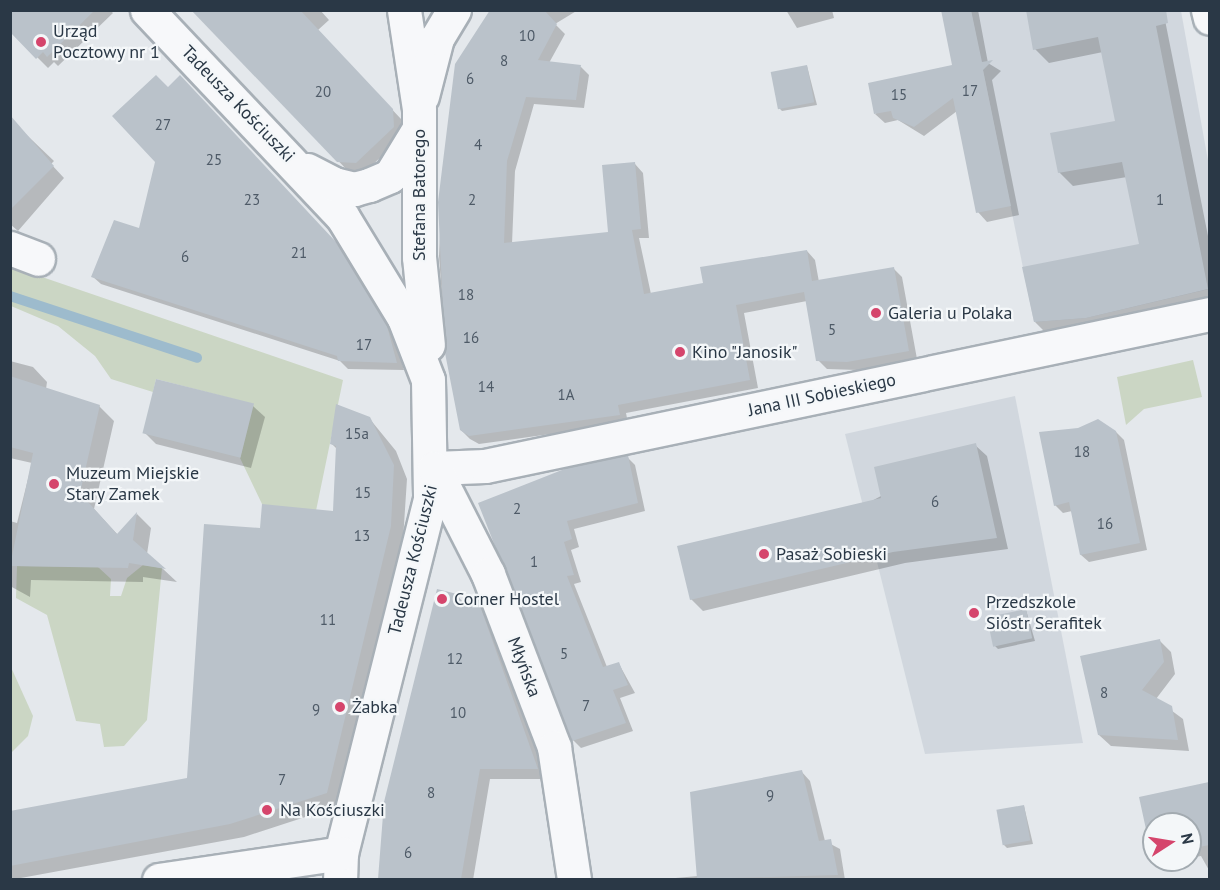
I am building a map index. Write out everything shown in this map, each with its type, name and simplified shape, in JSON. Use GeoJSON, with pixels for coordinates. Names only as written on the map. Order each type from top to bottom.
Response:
{"type":"FeatureCollection","features":[{"type":"Feature","properties":{"kind":"street","name":"Tadeusza Kościuszki"},"geometry":{"type":"LineString","coordinates":[[147,10],[298,165],[375,265],[428,380],[434,468],[340,866]]}},
{"type":"Feature","properties":{"kind":"street","name":"Stefana Batorego"},"geometry":{"type":"LineString","coordinates":[[404,10],[418,121],[418,257],[428,380]]}},
{"type":"Feature","properties":{"kind":"street"},"geometry":{"type":"LineString","coordinates":[[298,165],[334,184],[354,189],[390,176],[418,121],[437,38],[454,10]]}},
{"type":"Feature","properties":{"kind":"street"},"geometry":{"type":"LineString","coordinates":[[1208,10],[1209,18]]}},
{"type":"Feature","properties":{"kind":"street","name":"Jana III Sobieskiego"},"geometry":{"type":"LineString","coordinates":[[434,468],[524,458],[1209,314]]}},
{"type":"Feature","properties":{"kind":"street","name":"Młyńska"},"geometry":{"type":"LineString","coordinates":[[434,468],[488,574],[554,747],[574,879]]}},
{"type":"Feature","properties":{"kind":"street"},"geometry":{"type":"LineString","coordinates":[[159,879],[340,866]]}},
{"type":"Feature","properties":{"kind":"shaded area"},"geometry":{"type":"Polygon","coordinates":[[[971,11],[1181,11],[1209,166],[1209,289],[1086,318],[1034,322],[971,11]]]}},
{"type":"Feature","properties":{"kind":"shaded area","name":"Przedszkole Sióstr Serafitek"},"geometry":{"type":"Polygon","coordinates":[[[1015,396],[1083,743],[925,754],[845,434],[1015,396]]]}},
{"type":"Feature","properties":{"kind":"green space"},"geometry":{"type":"Polygon","coordinates":[[[10,266],[343,380],[311,535],[262,504],[240,458],[253,404],[156,379],[153,392],[111,379],[95,356],[58,326],[11,306],[10,266]]]}},
{"type":"Feature","properties":{"kind":"green space"},"geometry":{"type":"Polygon","coordinates":[[[1193,360],[1202,397],[1144,409],[1126,425],[1117,377],[1193,360]]]}},
{"type":"Feature","properties":{"kind":"green space"},"geometry":{"type":"Polygon","coordinates":[[[143,565],[162,568],[147,720],[124,746],[104,747],[100,724],[76,721],[47,615],[16,598],[17,566],[98,567],[111,579],[110,596],[121,596],[127,578],[143,565]]]}},
{"type":"Feature","properties":{"kind":"green space"},"geometry":{"type":"Polygon","coordinates":[[[10,665],[33,716],[28,736],[11,753],[10,665]]]}},
{"type":"Feature","properties":{"kind":"building","name":"Urząd Pocztowy nr 1"},"geometry":{"type":"Polygon","coordinates":[[[10,10],[95,10],[47,57],[43,52],[36,59],[10,32],[10,10]]]}},
{"type":"Feature","properties":{"kind":"building"},"geometry":{"type":"Polygon","coordinates":[[[191,10],[300,10],[393,109],[394,127],[356,163],[337,162],[191,10]]]}},
{"type":"Feature","properties":{"kind":"building"},"geometry":{"type":"Polygon","coordinates":[[[490,10],[544,10],[557,24],[538,60],[581,65],[576,100],[526,97],[507,161],[504,243],[608,232],[602,165],[635,162],[641,229],[632,230],[644,294],[703,283],[700,267],[807,250],[812,281],[894,267],[909,351],[847,362],[816,361],[804,292],[736,305],[750,380],[618,405],[620,415],[469,436],[460,430],[445,353],[438,202],[455,64],[490,10]]]}},
{"type":"Feature","properties":{"kind":"building"},"geometry":{"type":"Polygon","coordinates":[[[941,10],[971,10],[982,62],[993,60],[983,70],[1011,206],[976,213],[953,98],[914,127],[893,118],[891,111],[874,114],[868,83],[952,65],[941,10]]]}},
{"type":"Feature","properties":{"kind":"building"},"geometry":{"type":"Polygon","coordinates":[[[1026,10],[1166,10],[1168,23],[1156,26],[1208,289],[1086,318],[1034,322],[1022,267],[1139,244],[1122,162],[1058,173],[1050,133],[1115,121],[1098,37],[1033,50],[1026,10]]]}},
{"type":"Feature","properties":{"kind":"building"},"geometry":{"type":"Polygon","coordinates":[[[807,65],[814,102],[778,109],[771,72],[807,65]]]}},
{"type":"Feature","properties":{"kind":"building"},"geometry":{"type":"Polygon","coordinates":[[[156,75],[168,87],[180,75],[336,242],[387,326],[397,363],[338,361],[337,356],[91,277],[114,220],[139,228],[155,162],[112,116],[156,75]]]}},
{"type":"Feature","properties":{"kind":"building"},"geometry":{"type":"Polygon","coordinates":[[[10,115],[54,166],[10,210],[10,115]]]}},
{"type":"Feature","properties":{"kind":"building","name":"Muzeum Miejskie Stary Zamek"},"geometry":{"type":"Polygon","coordinates":[[[10,376],[100,405],[80,493],[117,534],[137,512],[133,540],[166,569],[129,563],[128,568],[10,566],[33,453],[10,447],[10,376]]]}},
{"type":"Feature","properties":{"kind":"building"},"geometry":{"type":"Polygon","coordinates":[[[156,379],[254,403],[240,458],[142,433],[156,379]]]}},
{"type":"Feature","properties":{"kind":"building"},"geometry":{"type":"Polygon","coordinates":[[[336,404],[370,417],[394,465],[391,526],[327,793],[230,824],[10,866],[10,811],[187,778],[204,524],[260,528],[262,504],[333,511],[336,446],[330,444],[336,404]]]}},
{"type":"Feature","properties":{"kind":"building"},"geometry":{"type":"Polygon","coordinates":[[[1098,419],[1116,431],[1140,543],[1080,555],[1069,502],[1054,506],[1039,432],[1078,428],[1098,419]]]}},
{"type":"Feature","properties":{"kind":"building"},"geometry":{"type":"Polygon","coordinates":[[[976,443],[997,538],[893,552],[690,600],[677,546],[881,498],[874,467],[976,443]]]}},
{"type":"Feature","properties":{"kind":"building"},"geometry":{"type":"Polygon","coordinates":[[[628,455],[638,503],[567,521],[572,539],[564,542],[574,575],[567,576],[603,667],[619,662],[628,685],[613,690],[626,723],[572,741],[478,503],[567,468],[628,455]]]}},
{"type":"Feature","properties":{"kind":"building"},"geometry":{"type":"Polygon","coordinates":[[[437,589],[457,594],[463,604],[478,600],[538,769],[480,769],[461,879],[378,879],[384,802],[437,589]]]}},
{"type":"Feature","properties":{"kind":"building"},"geometry":{"type":"Polygon","coordinates":[[[1026,609],[1032,638],[993,647],[987,617],[1026,609]]]}},
{"type":"Feature","properties":{"kind":"building"},"geometry":{"type":"Polygon","coordinates":[[[1160,639],[1164,662],[1142,690],[1172,706],[1178,740],[1098,735],[1080,656],[1160,639]]]}},
{"type":"Feature","properties":{"kind":"building"},"geometry":{"type":"Polygon","coordinates":[[[802,770],[819,841],[831,839],[838,875],[697,879],[690,792],[802,770]]]}},
{"type":"Feature","properties":{"kind":"building"},"geometry":{"type":"Polygon","coordinates":[[[1209,782],[1209,845],[1202,846],[1202,812],[1142,812],[1139,797],[1209,782]]]}},
{"type":"Feature","properties":{"kind":"building"},"geometry":{"type":"Polygon","coordinates":[[[1024,805],[1030,840],[1003,845],[996,810],[1024,805]]]}},
{"type":"Feature","properties":{"kind":"waterway"},"geometry":{"type":"LineString","coordinates":[[10,296],[197,358]]}},
{"type":"Feature","properties":{"kind":"place","name":"Urząd Pocztowy nr 1"},"geometry":{"type":"Point","coordinates":[41,42]}},
{"type":"Feature","properties":{"kind":"place","name":"Galeria u Polaka"},"geometry":{"type":"Point","coordinates":[876,313]}},
{"type":"Feature","properties":{"kind":"place","name":"Kino \"Janosik\""},"geometry":{"type":"Point","coordinates":[680,352]}},
{"type":"Feature","properties":{"kind":"place","name":"Muzeum Miejskie Stary Zamek"},"geometry":{"type":"Point","coordinates":[54,484]}},
{"type":"Feature","properties":{"kind":"place","name":"Pasaż Sobieski"},"geometry":{"type":"Point","coordinates":[764,554]}},
{"type":"Feature","properties":{"kind":"place","name":"Corner Hostel"},"geometry":{"type":"Point","coordinates":[442,599]}},
{"type":"Feature","properties":{"kind":"place","name":"Przedszkole Sióstr Serafitek"},"geometry":{"type":"Point","coordinates":[974,613]}},
{"type":"Feature","properties":{"kind":"place","name":"Żabka"},"geometry":{"type":"Point","coordinates":[340,707]}},
{"type":"Feature","properties":{"kind":"place","name":"Na Kościuszki"},"geometry":{"type":"Point","coordinates":[267,810]}}]}
